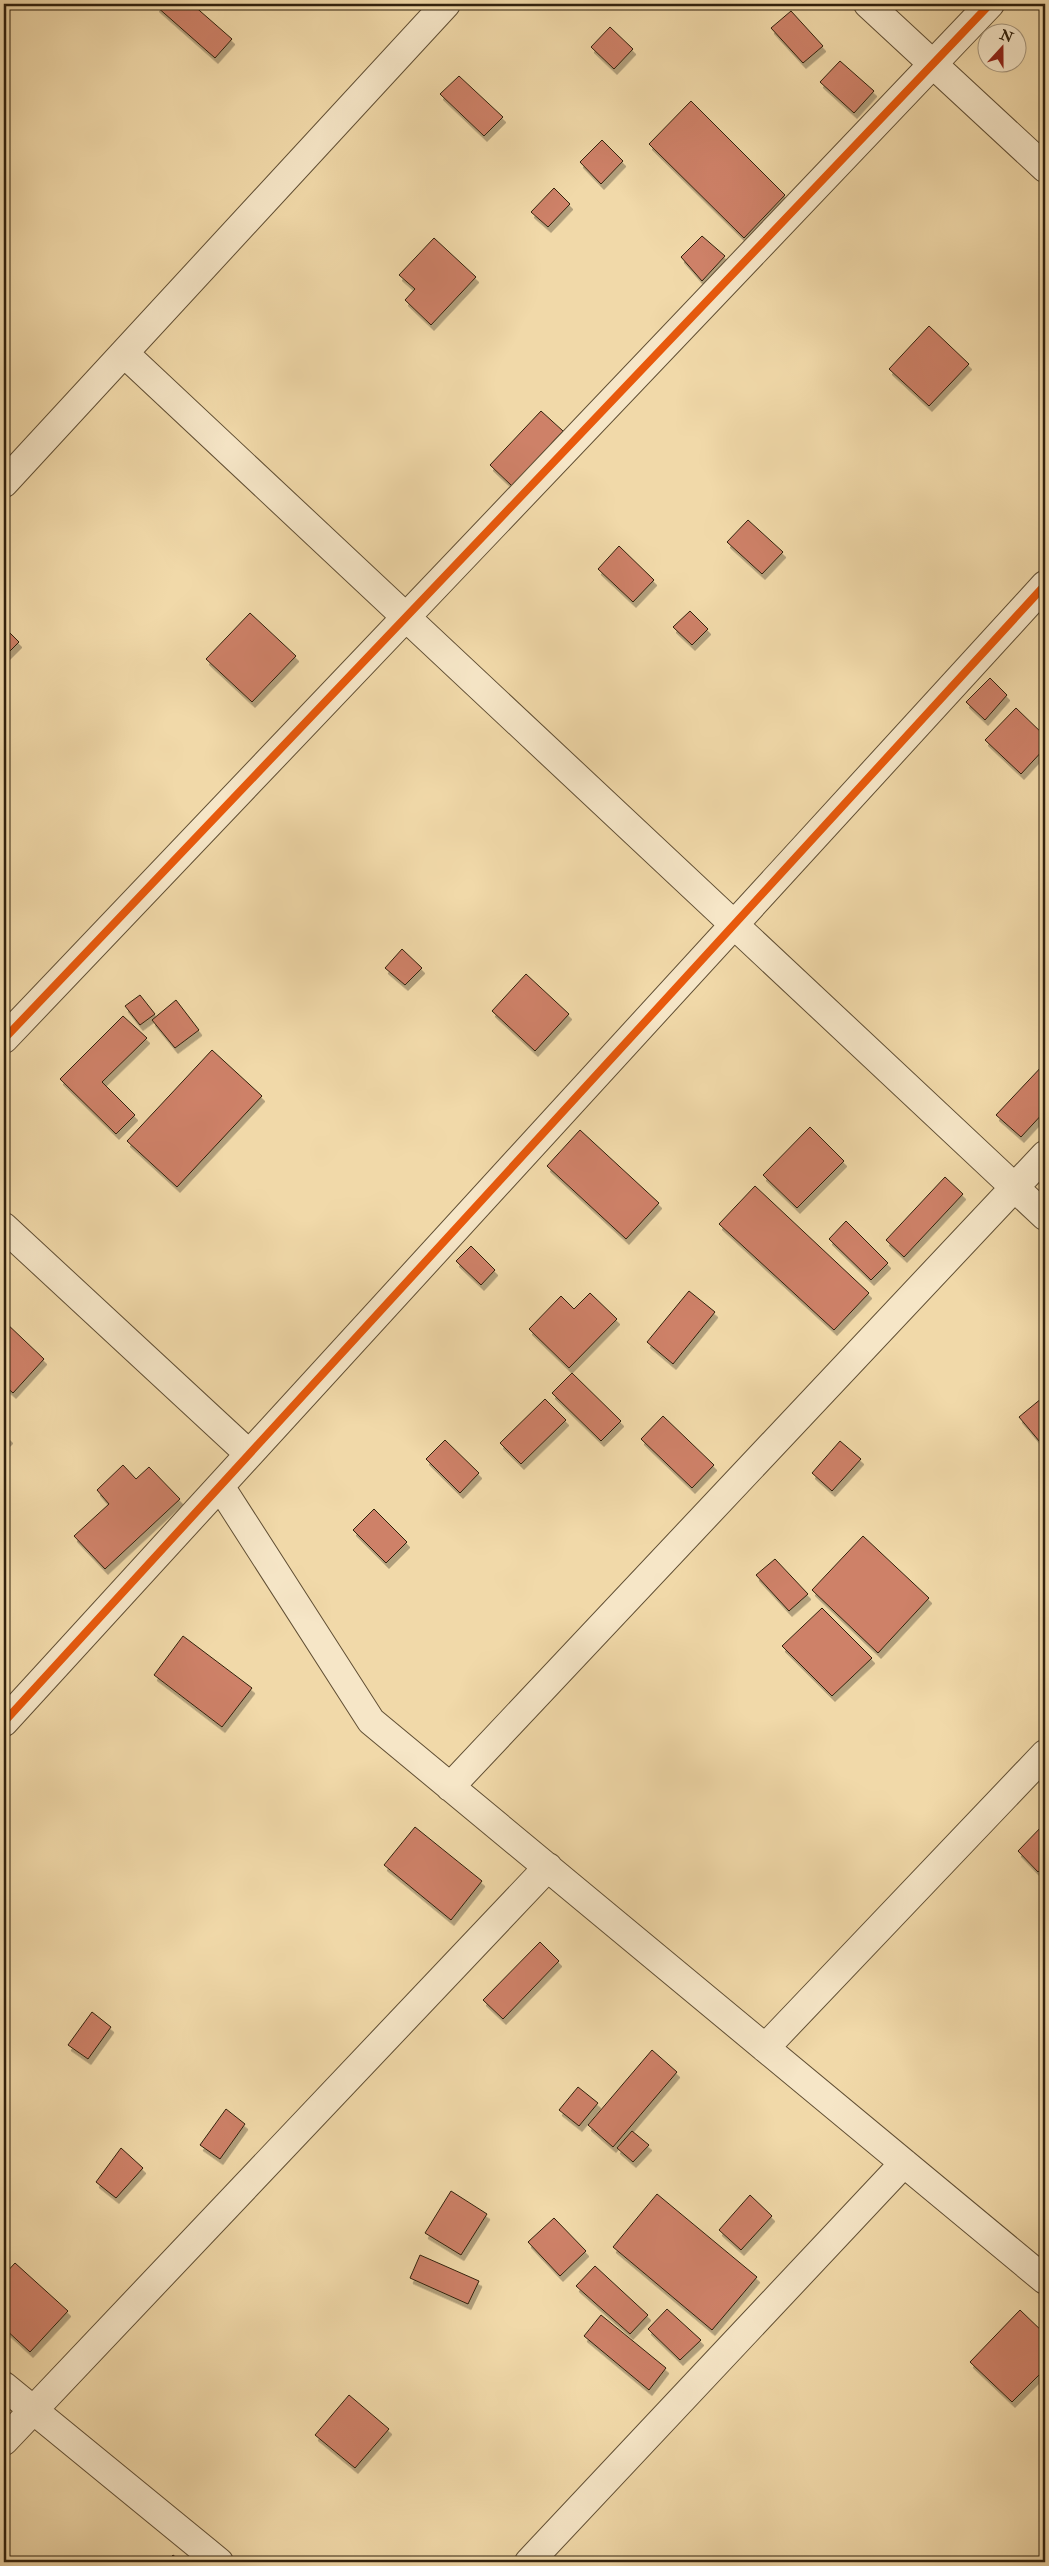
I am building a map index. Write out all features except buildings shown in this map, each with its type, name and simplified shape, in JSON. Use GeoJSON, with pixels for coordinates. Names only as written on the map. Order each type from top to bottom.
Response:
{"type":"FeatureCollection","features":[{"type":"Feature","properties":{"kind":"street"},"geometry":{"type":"LineString","coordinates":[[4,483],[446,4]]}},
{"type":"Feature","properties":{"kind":"street"},"geometry":{"type":"LineString","coordinates":[[868,4],[1045,168]]}},
{"type":"Feature","properties":{"kind":"street"},"geometry":{"type":"LineString","coordinates":[[4,1040],[990,4]]}},
{"type":"Feature","properties":{"kind":"street"},"geometry":{"type":"LineString","coordinates":[[124,353],[1045,1216]]}},
{"type":"Feature","properties":{"kind":"street"},"geometry":{"type":"LineString","coordinates":[[4,1722],[1045,585]]}},
{"type":"Feature","properties":{"kind":"street"},"geometry":{"type":"LineString","coordinates":[[450,1787],[1045,1154]]}},
{"type":"Feature","properties":{"kind":"street"},"geometry":{"type":"LineString","coordinates":[[4,1226],[249,1454]]}},
{"type":"Feature","properties":{"kind":"street"},"geometry":{"type":"LineString","coordinates":[[220,1486],[370,1721],[1045,2280]]}},
{"type":"Feature","properties":{"kind":"street"},"geometry":{"type":"LineString","coordinates":[[765,2048],[1045,1754]]}},
{"type":"Feature","properties":{"kind":"street"},"geometry":{"type":"LineString","coordinates":[[4,2442],[548,1868]]}},
{"type":"Feature","properties":{"kind":"street"},"geometry":{"type":"LineString","coordinates":[[528,2562],[904,2163]]}},
{"type":"Feature","properties":{"kind":"street"},"geometry":{"type":"LineString","coordinates":[[4,2386],[219,2562]]}},
{"type":"Feature","properties":{"kind":"cycle path"},"geometry":{"type":"LineString","coordinates":[[4,1039],[990,4]]}},
{"type":"Feature","properties":{"kind":"cycle path"},"geometry":{"type":"LineString","coordinates":[[4,1722],[1045,585]]}}]}
